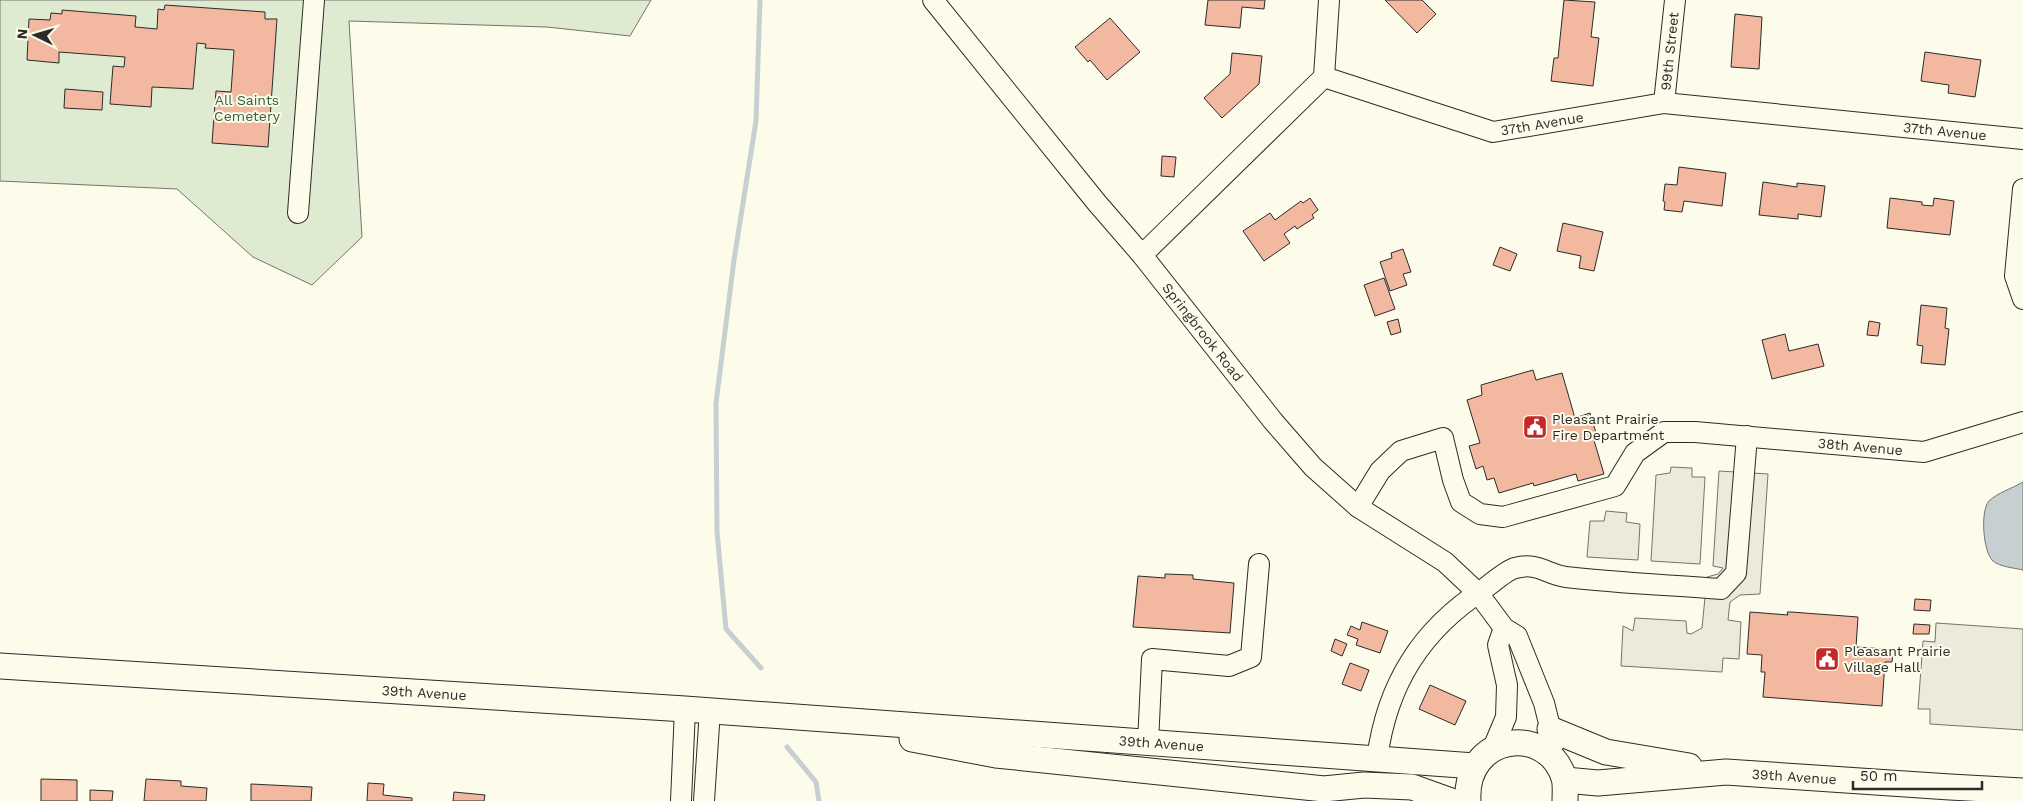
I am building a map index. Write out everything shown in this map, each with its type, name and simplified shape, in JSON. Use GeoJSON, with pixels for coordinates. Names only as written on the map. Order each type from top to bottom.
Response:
{"type":"FeatureCollection","features":[{"type":"Feature","properties":{"kind":"main road","name":"39th Avenue"},"geometry":{"type":"LineString","coordinates":[[0,666],[685,708],[1475,766]]}},
{"type":"Feature","properties":{"kind":"main road","name":"39th Avenue"},"geometry":{"type":"LineString","coordinates":[[848,721],[880,733],[996,755],[1324,789],[1364,785],[1412,787],[1451,801]]}},
{"type":"Feature","properties":{"kind":"main road"},"geometry":{"type":"LineString","coordinates":[[1550,729],[1606,752],[1726,772]]}},
{"type":"Feature","properties":{"kind":"main road"},"geometry":{"type":"LineString","coordinates":[[1468,801],[1467,787],[1471,771],[1480,758],[1493,748],[1508,743],[1531,745],[1552,757],[1564,784]]}},
{"type":"Feature","properties":{"kind":"main road","name":"39th Avenue"},"geometry":{"type":"LineString","coordinates":[[1564,784],[1598,783],[1726,772],[1950,788],[2023,790]]}},
{"type":"Feature","properties":{"kind":"main road"},"geometry":{"type":"LineString","coordinates":[[1324,789],[1359,801]]}},
{"type":"Feature","properties":{"kind":"street"},"geometry":{"type":"LineString","coordinates":[[298,214],[314,0]]}},
{"type":"Feature","properties":{"kind":"street","name":"Springbrook Road"},"geometry":{"type":"LineString","coordinates":[[933,0],[1097,203],[1142,255],[1279,428],[1313,467],[1358,507],[1445,562],[1478,592],[1504,628],[1517,636],[1544,703],[1564,784]]}},
{"type":"Feature","properties":{"kind":"street"},"geometry":{"type":"LineString","coordinates":[[1142,255],[1324,76],[1329,0]]}},
{"type":"Feature","properties":{"kind":"street","name":"99th Street"},"geometry":{"type":"LineString","coordinates":[[1664,103],[1675,0]]}},
{"type":"Feature","properties":{"kind":"street","name":"37th Avenue"},"geometry":{"type":"LineString","coordinates":[[1324,76],[1493,132],[1664,103],[2023,139]]}},
{"type":"Feature","properties":{"kind":"street"},"geometry":{"type":"LineString","coordinates":[[2023,189],[2015,276],[2023,299]]}},
{"type":"Feature","properties":{"kind":"street","name":"38th Avenue"},"geometry":{"type":"LineString","coordinates":[[1358,507],[1380,471],[1401,451],[1442,438],[1461,502],[1480,514],[1503,517],[1616,486],[1635,453],[1664,432],[1695,432],[1924,452],[2023,422]]}},
{"type":"Feature","properties":{"kind":"street"},"geometry":{"type":"LineString","coordinates":[[1377,759],[1379,744],[1392,696],[1413,654],[1454,610],[1514,568],[1534,566],[1564,576],[1721,589],[1736,573],[1747,436]]}},
{"type":"Feature","properties":{"kind":"street"},"geometry":{"type":"LineString","coordinates":[[1148,743],[1152,659],[1229,666],[1251,658],[1259,564]]}},
{"type":"Feature","properties":{"kind":"street"},"geometry":{"type":"LineString","coordinates":[[1493,748],[1506,717],[1507,686],[1498,645],[1504,628]]}},
{"type":"Feature","properties":{"kind":"street"},"geometry":{"type":"LineString","coordinates":[[681,801],[685,708]]}},
{"type":"Feature","properties":{"kind":"street"},"geometry":{"type":"LineString","coordinates":[[704,801],[710,710]]}},
{"type":"Feature","properties":{"kind":"green space","name":"All Saints Cemetery"},"geometry":{"type":"Polygon","coordinates":[[[0,0],[651,0],[630,36],[547,27],[349,21],[362,237],[312,285],[253,257],[177,189],[0,181],[0,0]]]}},
{"type":"Feature","properties":{"kind":"shaded area"},"geometry":{"type":"Polygon","coordinates":[[[1671,467],[1692,468],[1692,477],[1705,477],[1700,564],[1651,561],[1656,475],[1670,473],[1671,467]]]}},
{"type":"Feature","properties":{"kind":"shaded area"},"geometry":{"type":"Polygon","coordinates":[[[1719,471],[1768,474],[1760,594],[1740,595],[1730,602],[1728,620],[1741,622],[1739,659],[1723,658],[1722,672],[1621,666],[1623,626],[1633,631],[1635,618],[1686,621],[1687,633],[1691,634],[1702,628],[1707,577],[1718,574],[1723,568],[1713,566],[1719,471]]]}},
{"type":"Feature","properties":{"kind":"shaded area"},"geometry":{"type":"Polygon","coordinates":[[[2023,482],[2023,570],[2003,566],[1993,561],[1985,541],[1984,513],[1986,506],[1992,498],[2023,482]]]}},
{"type":"Feature","properties":{"kind":"shaded area"},"geometry":{"type":"Polygon","coordinates":[[[1606,511],[1627,513],[1626,522],[1640,524],[1638,560],[1587,557],[1590,521],[1604,521],[1606,511]]]}},
{"type":"Feature","properties":{"kind":"shaded area"},"geometry":{"type":"Polygon","coordinates":[[[1936,623],[2023,629],[2023,730],[1930,724],[1930,709],[1918,709],[1923,641],[1935,642],[1936,623]]]}},
{"type":"Feature","properties":{"kind":"building"},"geometry":{"type":"Polygon","coordinates":[[[1208,0],[1265,0],[1264,9],[1242,7],[1240,28],[1205,25],[1208,0]]]}},
{"type":"Feature","properties":{"kind":"building"},"geometry":{"type":"Polygon","coordinates":[[[1385,0],[1422,0],[1436,14],[1417,33],[1385,0]]]}},
{"type":"Feature","properties":{"kind":"building"},"geometry":{"type":"Polygon","coordinates":[[[1564,0],[1595,2],[1591,37],[1599,38],[1593,86],[1551,81],[1554,58],[1558,58],[1564,0]]]}},
{"type":"Feature","properties":{"kind":"building"},"geometry":{"type":"Polygon","coordinates":[[[165,5],[265,12],[265,19],[277,19],[268,147],[212,143],[216,91],[231,92],[234,50],[205,48],[206,44],[197,43],[193,89],[152,87],[151,107],[110,104],[113,66],[124,67],[125,57],[59,52],[59,63],[27,60],[29,19],[50,20],[51,13],[62,14],[62,10],[136,16],[135,27],[157,29],[158,9],[164,10],[165,5]]]}},
{"type":"Feature","properties":{"kind":"building"},"geometry":{"type":"Polygon","coordinates":[[[1735,14],[1762,17],[1759,69],[1731,67],[1735,14]]]}},
{"type":"Feature","properties":{"kind":"building"},"geometry":{"type":"Polygon","coordinates":[[[1110,18],[1140,52],[1107,80],[1090,60],[1088,62],[1075,47],[1110,18]]]}},
{"type":"Feature","properties":{"kind":"building"},"geometry":{"type":"Polygon","coordinates":[[[1925,52],[1981,60],[1975,97],[1948,93],[1949,85],[1921,81],[1925,52]]]}},
{"type":"Feature","properties":{"kind":"building"},"geometry":{"type":"Polygon","coordinates":[[[1232,53],[1262,56],[1259,84],[1222,118],[1204,98],[1230,74],[1232,53]]]}},
{"type":"Feature","properties":{"kind":"building"},"geometry":{"type":"Polygon","coordinates":[[[65,89],[103,92],[102,110],[64,108],[65,89]]]}},
{"type":"Feature","properties":{"kind":"building"},"geometry":{"type":"Polygon","coordinates":[[[1162,156],[1176,157],[1174,177],[1161,176],[1162,156]]]}},
{"type":"Feature","properties":{"kind":"building"},"geometry":{"type":"Polygon","coordinates":[[[1679,167],[1726,173],[1722,206],[1684,201],[1682,212],[1664,210],[1665,184],[1677,185],[1679,167]]]}},
{"type":"Feature","properties":{"kind":"building"},"geometry":{"type":"Polygon","coordinates":[[[1763,182],[1797,187],[1797,183],[1825,186],[1821,217],[1798,214],[1798,219],[1759,215],[1763,182]]]}},
{"type":"Feature","properties":{"kind":"building"},"geometry":{"type":"Polygon","coordinates":[[[1310,198],[1318,210],[1312,215],[1314,218],[1297,229],[1295,226],[1284,234],[1290,243],[1264,261],[1243,231],[1270,213],[1275,220],[1301,201],[1303,203],[1310,198]]]}},
{"type":"Feature","properties":{"kind":"building"},"geometry":{"type":"Polygon","coordinates":[[[1890,198],[1922,202],[1922,205],[1933,206],[1934,198],[1954,201],[1950,235],[1887,228],[1890,198]]]}},
{"type":"Feature","properties":{"kind":"building"},"geometry":{"type":"Polygon","coordinates":[[[1563,223],[1603,232],[1594,271],[1579,268],[1581,256],[1557,251],[1563,223]]]}},
{"type":"Feature","properties":{"kind":"building"},"geometry":{"type":"Polygon","coordinates":[[[1500,247],[1517,254],[1510,271],[1493,265],[1500,247]]]}},
{"type":"Feature","properties":{"kind":"building"},"geometry":{"type":"Polygon","coordinates":[[[1403,249],[1411,272],[1403,274],[1407,285],[1390,291],[1380,262],[1392,258],[1391,253],[1403,249]]]}},
{"type":"Feature","properties":{"kind":"building"},"geometry":{"type":"Polygon","coordinates":[[[1384,278],[1395,309],[1375,316],[1364,285],[1384,278]]]}},
{"type":"Feature","properties":{"kind":"building"},"geometry":{"type":"Polygon","coordinates":[[[1921,305],[1947,308],[1945,328],[1949,329],[1945,365],[1921,363],[1923,346],[1917,345],[1921,305]]]}},
{"type":"Feature","properties":{"kind":"building"},"geometry":{"type":"Polygon","coordinates":[[[1398,319],[1401,332],[1391,335],[1387,322],[1398,319]]]}},
{"type":"Feature","properties":{"kind":"building"},"geometry":{"type":"Polygon","coordinates":[[[1869,321],[1880,323],[1878,336],[1867,335],[1869,321]]]}},
{"type":"Feature","properties":{"kind":"building"},"geometry":{"type":"Polygon","coordinates":[[[1785,334],[1789,351],[1818,344],[1824,366],[1772,379],[1762,340],[1785,334]]]}},
{"type":"Feature","properties":{"kind":"building","name":"Pleasant Prairie Fire Department"},"geometry":{"type":"Polygon","coordinates":[[[1533,370],[1536,380],[1562,373],[1575,418],[1590,413],[1597,436],[1593,437],[1604,474],[1578,481],[1576,474],[1534,486],[1533,483],[1499,493],[1494,478],[1487,480],[1483,466],[1476,469],[1469,446],[1480,443],[1467,400],[1482,395],[1481,385],[1533,370]]]}},
{"type":"Feature","properties":{"kind":"building"},"geometry":{"type":"Polygon","coordinates":[[[1165,574],[1193,575],[1193,579],[1234,583],[1230,633],[1133,627],[1138,576],[1165,578],[1165,574]]]}},
{"type":"Feature","properties":{"kind":"building"},"geometry":{"type":"Polygon","coordinates":[[[1915,599],[1931,600],[1930,611],[1914,610],[1915,599]]]}},
{"type":"Feature","properties":{"kind":"building","name":"Pleasant Prairie Village Hall"},"geometry":{"type":"Polygon","coordinates":[[[1750,612],[1788,615],[1787,612],[1791,612],[1858,617],[1856,647],[1886,649],[1886,652],[1893,652],[1892,662],[1885,662],[1882,706],[1763,697],[1765,672],[1761,672],[1762,655],[1747,654],[1750,612]]]}},
{"type":"Feature","properties":{"kind":"building"},"geometry":{"type":"Polygon","coordinates":[[[1362,622],[1388,631],[1380,653],[1356,645],[1358,639],[1347,635],[1351,626],[1360,630],[1362,622]]]}},
{"type":"Feature","properties":{"kind":"building"},"geometry":{"type":"Polygon","coordinates":[[[1914,624],[1930,625],[1929,634],[1913,634],[1914,624]]]}},
{"type":"Feature","properties":{"kind":"building"},"geometry":{"type":"Polygon","coordinates":[[[1335,639],[1347,644],[1342,656],[1331,651],[1335,639]]]}},
{"type":"Feature","properties":{"kind":"building"},"geometry":{"type":"Polygon","coordinates":[[[1350,663],[1369,670],[1361,691],[1342,684],[1350,663]]]}},
{"type":"Feature","properties":{"kind":"building"},"geometry":{"type":"Polygon","coordinates":[[[1430,685],[1466,701],[1455,725],[1419,709],[1430,685]]]}},
{"type":"Feature","properties":{"kind":"building"},"geometry":{"type":"Polygon","coordinates":[[[41,779],[77,780],[77,801],[41,801],[41,779]]]}},
{"type":"Feature","properties":{"kind":"building"},"geometry":{"type":"Polygon","coordinates":[[[146,779],[181,781],[181,786],[207,788],[206,801],[144,801],[146,779]]]}},
{"type":"Feature","properties":{"kind":"building"},"geometry":{"type":"Polygon","coordinates":[[[368,783],[384,784],[383,795],[412,798],[412,801],[367,801],[368,783]]]}},
{"type":"Feature","properties":{"kind":"building"},"geometry":{"type":"Polygon","coordinates":[[[251,784],[312,787],[311,801],[251,801],[251,784]]]}},
{"type":"Feature","properties":{"kind":"building"},"geometry":{"type":"Polygon","coordinates":[[[90,790],[113,791],[112,801],[90,801],[90,790]]]}},
{"type":"Feature","properties":{"kind":"building"},"geometry":{"type":"Polygon","coordinates":[[[454,792],[485,795],[484,801],[453,801],[454,792]]]}},
{"type":"Feature","properties":{"kind":"waterway"},"geometry":{"type":"LineString","coordinates":[[760,0],[756,121],[734,260],[716,403],[717,532],[726,629],[761,668]]}},
{"type":"Feature","properties":{"kind":"waterway"},"geometry":{"type":"LineString","coordinates":[[787,747],[816,782],[819,801]]}},
{"type":"Feature","properties":{"kind":"place","name":"Pleasant Prairie Fire Department"},"geometry":{"type":"Point","coordinates":[1535,427]}},
{"type":"Feature","properties":{"kind":"place","name":"Pleasant Prairie Village Hall"},"geometry":{"type":"Point","coordinates":[1827,659]}}]}
